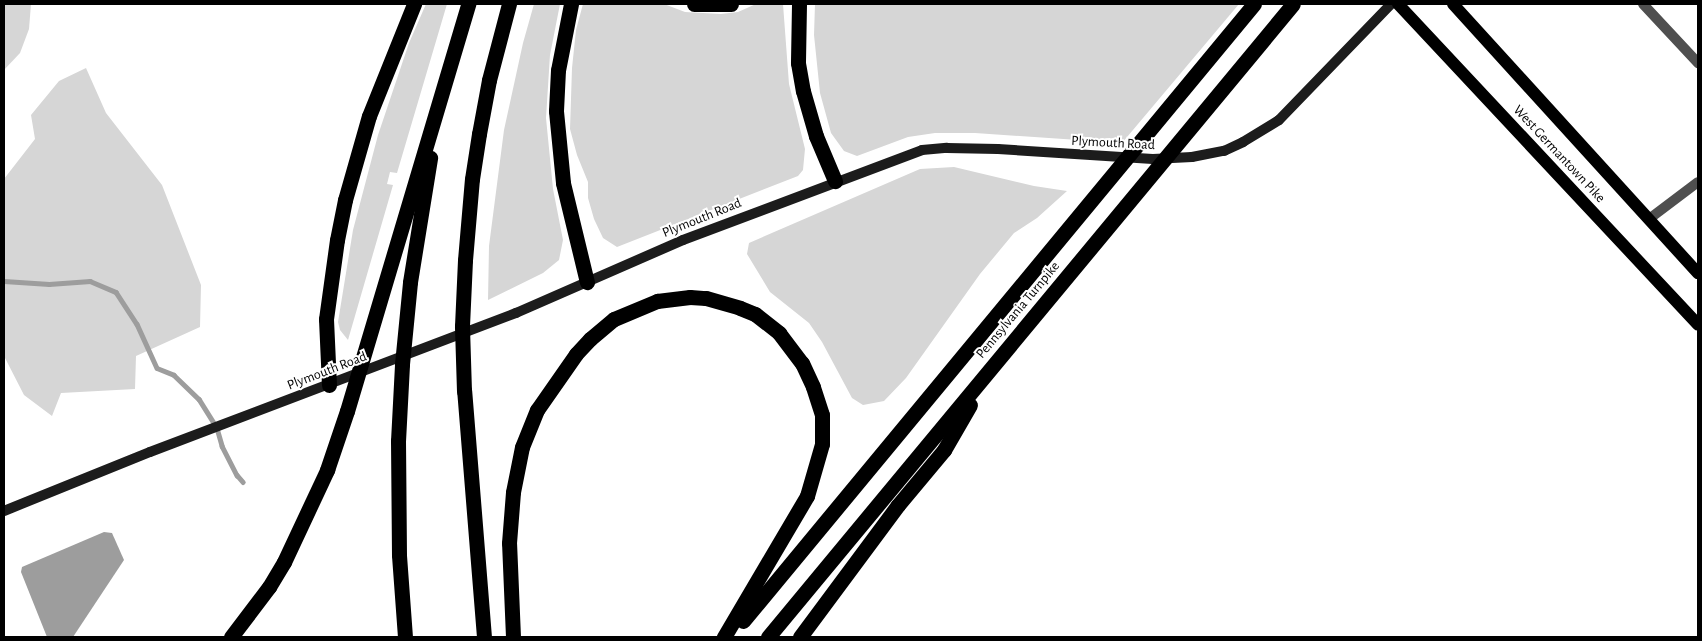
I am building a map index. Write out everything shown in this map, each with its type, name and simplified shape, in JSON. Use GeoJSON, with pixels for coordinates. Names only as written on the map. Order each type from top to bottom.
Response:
{"type":"FeatureCollection","features":[{"type":"Feature","properties":{"kind":"highway"},"geometry":{"type":"LineString","coordinates":[[329,385],[326,318],[337,240],[345,200],[369,116],[414,4]]}},
{"type":"Feature","properties":{"kind":"highway"},"geometry":{"type":"LineString","coordinates":[[231,637],[269,587],[284,562],[327,470],[385,285],[468,4]]}},
{"type":"Feature","properties":{"kind":"highway"},"geometry":{"type":"LineString","coordinates":[[484,637],[464,391],[462,326],[464,260],[472,179],[479,134],[489,80],[509,4]]}},
{"type":"Feature","properties":{"kind":"highway"},"geometry":{"type":"LineString","coordinates":[[571,4],[558,70],[557,120],[564,183],[587,282]]}},
{"type":"Feature","properties":{"kind":"highway"},"geometry":{"type":"LineString","coordinates":[[694,4],[711,6],[731,4]]}},
{"type":"Feature","properties":{"kind":"highway"},"geometry":{"type":"LineString","coordinates":[[799,4],[798,64],[803,91],[816,136],[835,181]]}},
{"type":"Feature","properties":{"kind":"highway","name":"Pennsylvania Turnpike"},"geometry":{"type":"LineString","coordinates":[[729,637],[1254,4]]}},
{"type":"Feature","properties":{"kind":"highway","name":"Pennsylvania Turnpike"},"geometry":{"type":"LineString","coordinates":[[768,637],[1292,5]]}},
{"type":"Feature","properties":{"kind":"highway"},"geometry":{"type":"LineString","coordinates":[[405,637],[399,555],[398,441],[402,364],[410,282],[441,92]]}},
{"type":"Feature","properties":{"kind":"highway"},"geometry":{"type":"LineString","coordinates":[[513,637],[510,542],[513,492],[522,447],[537,410],[576,354],[590,339],[614,319],[657,301],[690,297],[706,298],[755,314],[779,333],[802,363],[813,387],[822,415],[821,451],[807,496],[724,637]]}},
{"type":"Feature","properties":{"kind":"highway"},"geometry":{"type":"LineString","coordinates":[[800,637],[898,505],[944,450],[994,364]]}},
{"type":"Feature","properties":{"kind":"main road","name":"Plymouth Road"},"geometry":{"type":"LineString","coordinates":[[4,511],[206,431],[516,313],[683,240],[897,158],[930,149],[998,150],[1153,160],[1204,156],[1243,142],[1279,120],[1391,4]]}},
{"type":"Feature","properties":{"kind":"main road","name":"West Germantown Pike"},"geometry":{"type":"LineString","coordinates":[[1398,4],[1698,325]]}},
{"type":"Feature","properties":{"kind":"main road","name":"West Germantown Pike"},"geometry":{"type":"LineString","coordinates":[[1453,4],[1698,273]]}},
{"type":"Feature","properties":{"kind":"street"},"geometry":{"type":"LineString","coordinates":[[1643,4],[1698,63]]}},
{"type":"Feature","properties":{"kind":"street"},"geometry":{"type":"LineString","coordinates":[[1649,219],[1698,182]]}},
{"type":"Feature","properties":{"kind":"shaded area"},"geometry":{"type":"Polygon","coordinates":[[[4,4],[31,4],[29,29],[20,53],[4,70],[4,4]]]}},
{"type":"Feature","properties":{"kind":"shaded area"},"geometry":{"type":"Polygon","coordinates":[[[426,4],[447,4],[397,173],[390,172],[387,184],[393,185],[348,340],[340,330],[338,322],[353,230],[378,135],[409,43],[426,4]]]}},
{"type":"Feature","properties":{"kind":"shaded area"},"geometry":{"type":"Polygon","coordinates":[[[534,4],[560,4],[550,55],[546,118],[553,189],[563,240],[559,260],[543,273],[488,300],[489,246],[504,130],[523,43],[534,4]]]}},
{"type":"Feature","properties":{"kind":"shaded area"},"geometry":{"type":"Polygon","coordinates":[[[583,4],[664,4],[685,12],[721,14],[738,12],[756,4],[783,4],[789,84],[805,149],[803,170],[798,176],[617,247],[603,238],[594,219],[588,198],[588,182],[577,155],[570,129],[572,68],[576,30],[583,4]]]}},
{"type":"Feature","properties":{"kind":"shaded area"},"geometry":{"type":"Polygon","coordinates":[[[815,4],[1239,4],[1122,143],[975,133],[935,133],[908,137],[857,156],[844,151],[831,133],[820,93],[814,35],[815,4]]]}},
{"type":"Feature","properties":{"kind":"shaded area"},"geometry":{"type":"Polygon","coordinates":[[[86,68],[106,113],[162,185],[201,285],[200,327],[136,356],[135,389],[61,393],[52,416],[24,395],[4,356],[4,179],[35,139],[31,115],[59,81],[86,68]]]}},
{"type":"Feature","properties":{"kind":"shaded area"},"geometry":{"type":"Polygon","coordinates":[[[954,167],[1034,186],[1067,191],[1037,218],[1014,233],[980,274],[906,378],[884,401],[863,405],[852,398],[822,342],[809,323],[770,292],[747,254],[749,243],[920,169],[954,167]]]}},
{"type":"Feature","properties":{"kind":"shaded area"},"geometry":{"type":"Polygon","coordinates":[[[104,532],[112,533],[124,560],[73,637],[47,637],[21,572],[22,567],[104,532]]]}},
{"type":"Feature","properties":{"kind":"waterway"},"geometry":{"type":"LineString","coordinates":[[4,281],[49,284],[90,281],[116,292],[137,324],[157,368],[174,375],[199,399],[217,428],[222,446],[237,475],[243,482]]}}]}
